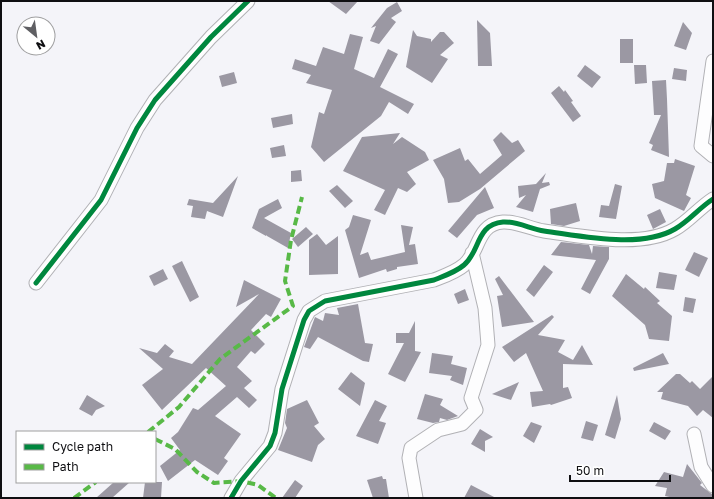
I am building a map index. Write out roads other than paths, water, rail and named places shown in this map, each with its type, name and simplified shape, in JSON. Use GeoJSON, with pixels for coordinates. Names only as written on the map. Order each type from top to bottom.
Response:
{"type":"FeatureCollection","features":[{"type":"Feature","properties":{"kind":"street"},"geometry":{"type":"LineString","coordinates":[[36,283],[101,200],[137,128],[154,100],[211,37],[248,1]]}},
{"type":"Feature","properties":{"kind":"street"},"geometry":{"type":"LineString","coordinates":[[713,61],[701,146],[713,156]]}},
{"type":"Feature","properties":{"kind":"street"},"geometry":{"type":"LineString","coordinates":[[231,498],[241,481],[270,446],[275,433],[282,389],[304,320],[309,311],[325,301],[434,280],[464,265],[472,253],[481,234],[487,228],[503,222],[542,231],[640,240],[657,237],[687,221],[713,199]]}},
{"type":"Feature","properties":{"kind":"street"},"geometry":{"type":"LineString","coordinates":[[416,498],[409,458],[411,448],[438,430],[462,424],[476,410],[471,398],[488,345],[485,308],[472,253]]}},
{"type":"Feature","properties":{"kind":"street"},"geometry":{"type":"LineString","coordinates":[[694,434],[700,467],[713,486]]}}]}
